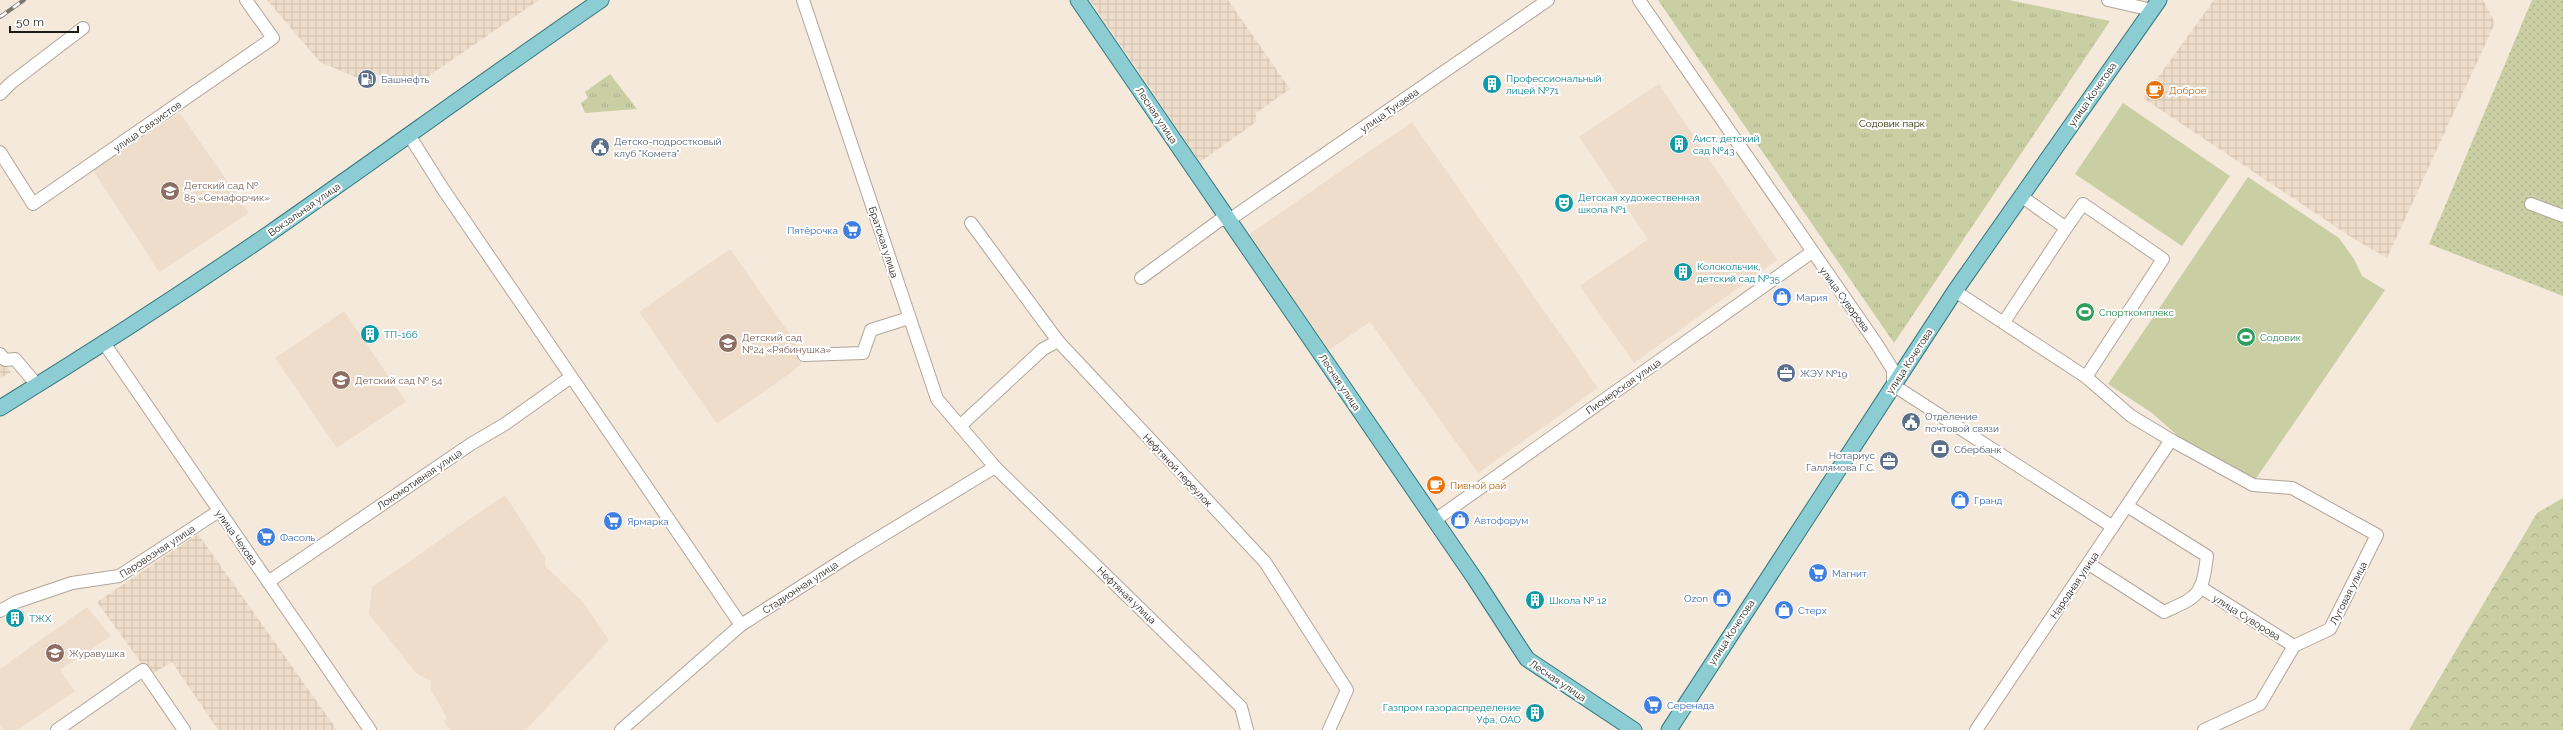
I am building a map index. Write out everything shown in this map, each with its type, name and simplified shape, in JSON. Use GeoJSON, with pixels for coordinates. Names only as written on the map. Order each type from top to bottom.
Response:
{"type":"FeatureCollection","features":[{"type":"Feature","properties":{"kind":"main road","name":"Вокзальная улица"},"geometry":{"type":"LineString","coordinates":[[0,408],[104,343],[268,234],[409,135],[468,91],[601,0]]}},
{"type":"Feature","properties":{"kind":"main road","name":"Лесная улица"},"geometry":{"type":"LineString","coordinates":[[1078,0],[1435,520],[1527,659],[1634,730]]}},
{"type":"Feature","properties":{"kind":"main road","name":"улица Кочетова"},"geometry":{"type":"LineString","coordinates":[[1669,730],[1894,385],[1900,368],[2156,5]]}},
{"type":"Feature","properties":{"kind":"street","name":"улица Связистов"},"geometry":{"type":"LineString","coordinates":[[0,152],[33,204],[273,38],[246,0]]}},
{"type":"Feature","properties":{"kind":"street","name":"Братская улица"},"geometry":{"type":"LineString","coordinates":[[804,0],[909,318],[937,398],[995,467]]}},
{"type":"Feature","properties":{"kind":"street","name":"улица Тукаева"},"geometry":{"type":"LineString","coordinates":[[1141,278],[1220,220],[1229,220],[1548,0]]}},
{"type":"Feature","properties":{"kind":"street","name":"улица Суворова"},"geometry":{"type":"LineString","coordinates":[[1639,0],[1812,252],[1900,368]]}},
{"type":"Feature","properties":{"kind":"street"},"geometry":{"type":"LineString","coordinates":[[2108,0],[2156,5]]}},
{"type":"Feature","properties":{"kind":"street"},"geometry":{"type":"LineString","coordinates":[[0,94],[11,83],[83,28]]}},
{"type":"Feature","properties":{"kind":"street"},"geometry":{"type":"LineString","coordinates":[[409,135],[741,625]]}},
{"type":"Feature","properties":{"kind":"street"},"geometry":{"type":"LineString","coordinates":[[2021,196],[2066,228]]}},
{"type":"Feature","properties":{"kind":"street"},"geometry":{"type":"LineString","coordinates":[[2004,322],[2083,204],[2163,259],[2086,377]]}},
{"type":"Feature","properties":{"kind":"street"},"geometry":{"type":"LineString","coordinates":[[2531,204],[2563,216]]}},
{"type":"Feature","properties":{"kind":"street","name":"Нефтяной переулок"},"geometry":{"type":"LineString","coordinates":[[971,223],[1058,341],[1265,562],[1347,690],[1329,730]]}},
{"type":"Feature","properties":{"kind":"street","name":"Пионерская улица"},"geometry":{"type":"LineString","coordinates":[[1435,520],[1812,252]]}},
{"type":"Feature","properties":{"kind":"street"},"geometry":{"type":"LineString","coordinates":[[1955,291],[2086,377],[2131,416],[2171,440]]}},
{"type":"Feature","properties":{"kind":"street"},"geometry":{"type":"LineString","coordinates":[[804,355],[863,353],[871,330],[909,318]]}},
{"type":"Feature","properties":{"kind":"street"},"geometry":{"type":"LineString","coordinates":[[960,426],[1038,354],[1058,341]]}},
{"type":"Feature","properties":{"kind":"street","name":"улица Чехова"},"geometry":{"type":"LineString","coordinates":[[104,343],[370,730]]}},
{"type":"Feature","properties":{"kind":"street"},"geometry":{"type":"LineString","coordinates":[[0,354],[5,360],[15,360],[37,385]]}},
{"type":"Feature","properties":{"kind":"street","name":"Локомотивная улица"},"geometry":{"type":"LineString","coordinates":[[268,582],[471,444],[505,424],[571,376]]}},
{"type":"Feature","properties":{"kind":"street"},"geometry":{"type":"LineString","coordinates":[[1894,385],[2114,527]]}},
{"type":"Feature","properties":{"kind":"street","name":"Народная улица"},"geometry":{"type":"LineString","coordinates":[[1976,730],[2114,527],[2171,440]]}},
{"type":"Feature","properties":{"kind":"street","name":"Луговая улица"},"geometry":{"type":"LineString","coordinates":[[2171,440],[2253,486],[2292,488],[2377,535],[2330,630],[2294,646]]}},
{"type":"Feature","properties":{"kind":"street","name":"Стадионная улица"},"geometry":{"type":"LineString","coordinates":[[622,730],[741,625],[995,467]]}},
{"type":"Feature","properties":{"kind":"street","name":"Нефтяная улица"},"geometry":{"type":"LineString","coordinates":[[995,467],[1241,707],[1247,730]]}},
{"type":"Feature","properties":{"kind":"street"},"geometry":{"type":"LineString","coordinates":[[2089,564],[2164,612],[2194,598],[2204,580],[2208,556],[2127,506]]}},
{"type":"Feature","properties":{"kind":"street","name":"Паровозная улица"},"geometry":{"type":"LineString","coordinates":[[0,611],[16,602],[72,583],[119,576],[219,511]]}},
{"type":"Feature","properties":{"kind":"street","name":"улица Суворова"},"geometry":{"type":"LineString","coordinates":[[2200,587],[2294,646]]}},
{"type":"Feature","properties":{"kind":"street"},"geometry":{"type":"LineString","coordinates":[[2204,730],[2260,704],[2294,646]]}},
{"type":"Feature","properties":{"kind":"street"},"geometry":{"type":"LineString","coordinates":[[57,730],[143,670],[184,730]]}},
{"type":"Feature","properties":{"kind":"shaded area"},"geometry":{"type":"Polygon","coordinates":[[[267,0],[539,0],[417,84],[361,70],[358,78],[320,62],[267,0]]]}},
{"type":"Feature","properties":{"kind":"shaded area"},"geometry":{"type":"Polygon","coordinates":[[[1090,0],[1228,0],[1290,89],[1256,113],[1256,122],[1200,162],[1090,0]]]}},
{"type":"Feature","properties":{"kind":"shaded area"},"geometry":{"type":"Polygon","coordinates":[[[2214,0],[2483,0],[2495,23],[2387,258],[2351,237],[2143,98],[2214,0]]]}},
{"type":"Feature","properties":{"kind":"shaded area"},"geometry":{"type":"Polygon","coordinates":[[[1659,84],[1777,260],[1634,363],[1580,286],[1648,239],[1579,137],[1659,84]]]}},
{"type":"Feature","properties":{"kind":"shaded area","name":"Детский сад № 85 «Семафорчик»"},"geometry":{"type":"Polygon","coordinates":[[[180,113],[249,213],[159,272],[93,170],[180,113]]]}},
{"type":"Feature","properties":{"kind":"shaded area"},"geometry":{"type":"Polygon","coordinates":[[[1412,122],[1598,388],[1478,473],[1370,322],[1329,350],[1248,235],[1412,122]]]}},
{"type":"Feature","properties":{"kind":"shaded area","name":"Детский сад №24 «Рябинушка»"},"geometry":{"type":"Polygon","coordinates":[[[730,249],[801,350],[801,364],[792,372],[717,424],[639,312],[730,249]]]}},
{"type":"Feature","properties":{"kind":"shaded area","name":"Детский сад № 54"},"geometry":{"type":"Polygon","coordinates":[[[344,311],[406,402],[337,448],[275,358],[344,311]]]}},
{"type":"Feature","properties":{"kind":"shaded area"},"geometry":{"type":"Polygon","coordinates":[[[0,359],[11,372],[0,379],[0,359]]]}},
{"type":"Feature","properties":{"kind":"shaded area"},"geometry":{"type":"Polygon","coordinates":[[[505,495],[545,557],[545,566],[583,602],[609,640],[526,730],[450,730],[444,721],[447,718],[431,690],[431,681],[417,674],[369,614],[372,587],[505,495]]]}},
{"type":"Feature","properties":{"kind":"shaded area"},"geometry":{"type":"Polygon","coordinates":[[[198,534],[337,730],[218,730],[172,662],[150,675],[97,602],[198,534]]]}},
{"type":"Feature","properties":{"kind":"shaded area","name":"Журавушка"},"geometry":{"type":"Polygon","coordinates":[[[87,607],[111,636],[60,670],[75,691],[18,730],[3,730],[0,725],[0,669],[87,607]]]}},
{"type":"Feature","properties":{"kind":"green space","name":"Содовик парк"},"geometry":{"type":"Polygon","coordinates":[[[1658,0],[2009,0],[2110,21],[1894,343],[1658,0]]]}},
{"type":"Feature","properties":{"kind":"green space"},"geometry":{"type":"Polygon","coordinates":[[[2532,0],[2563,0],[2563,296],[2429,244],[2532,0]]]}},
{"type":"Feature","properties":{"kind":"green space"},"geometry":{"type":"Polygon","coordinates":[[[610,74],[637,109],[585,113],[581,103],[588,98],[585,92],[610,74]]]}},
{"type":"Feature","properties":{"kind":"green space"},"geometry":{"type":"Polygon","coordinates":[[[2123,103],[2230,176],[2182,246],[2075,174],[2123,103]]]}},
{"type":"Feature","properties":{"kind":"green space","name":"Содовик"},"geometry":{"type":"Polygon","coordinates":[[[2248,177],[2339,238],[2354,259],[2362,276],[2385,290],[2255,480],[2188,445],[2152,413],[2108,384],[2248,177]]]}},
{"type":"Feature","properties":{"kind":"green space"},"geometry":{"type":"Polygon","coordinates":[[[2563,498],[2563,730],[2409,730],[2537,513],[2563,498]]]}},
{"type":"Feature","properties":{"kind":"railway"},"geometry":{"type":"LineString","coordinates":[[0,17],[24,0]]}},
{"type":"Feature","properties":{"kind":"place","name":"Башнефть"},"geometry":{"type":"Point","coordinates":[367,79]}},
{"type":"Feature","properties":{"kind":"place","name":"Профессиональный лицей №71"},"geometry":{"type":"Point","coordinates":[1492,84]}},
{"type":"Feature","properties":{"kind":"place","name":"Доброе"},"geometry":{"type":"Point","coordinates":[2155,90]}},
{"type":"Feature","properties":{"kind":"place","name":"Аист, детский сад №43"},"geometry":{"type":"Point","coordinates":[1679,144]}},
{"type":"Feature","properties":{"kind":"place","name":"Детско-подростковый клуб \"Комета\""},"geometry":{"type":"Point","coordinates":[600,147]}},
{"type":"Feature","properties":{"kind":"place","name":"Детский сад № 85 «Семафорчик»"},"geometry":{"type":"Point","coordinates":[170,191]}},
{"type":"Feature","properties":{"kind":"place","name":"Детская художественная школа №1"},"geometry":{"type":"Point","coordinates":[1564,203]}},
{"type":"Feature","properties":{"kind":"place","name":"Пятёрочка"},"geometry":{"type":"Point","coordinates":[852,230]}},
{"type":"Feature","properties":{"kind":"place","name":"Колокольчик, детский сад №35"},"geometry":{"type":"Point","coordinates":[1683,272]}},
{"type":"Feature","properties":{"kind":"place","name":"Мария"},"geometry":{"type":"Point","coordinates":[1782,297]}},
{"type":"Feature","properties":{"kind":"place","name":"Спорткомплекс"},"geometry":{"type":"Point","coordinates":[2085,312]}},
{"type":"Feature","properties":{"kind":"place","name":"ТП-166"},"geometry":{"type":"Point","coordinates":[370,334]}},
{"type":"Feature","properties":{"kind":"place","name":"Содовик"},"geometry":{"type":"Point","coordinates":[2246,337]}},
{"type":"Feature","properties":{"kind":"place","name":"Детский сад №24 «Рябинушка»"},"geometry":{"type":"Point","coordinates":[728,343]}},
{"type":"Feature","properties":{"kind":"place","name":"ЖЭУ №19"},"geometry":{"type":"Point","coordinates":[1786,373]}},
{"type":"Feature","properties":{"kind":"place","name":"Детский сад № 54"},"geometry":{"type":"Point","coordinates":[341,380]}},
{"type":"Feature","properties":{"kind":"place","name":"Отделение почтовой связи"},"geometry":{"type":"Point","coordinates":[1911,422]}},
{"type":"Feature","properties":{"kind":"place","name":"Сбербанк"},"geometry":{"type":"Point","coordinates":[1940,449]}},
{"type":"Feature","properties":{"kind":"place","name":"Нотариус Галлямова Г.С."},"geometry":{"type":"Point","coordinates":[1889,461]}},
{"type":"Feature","properties":{"kind":"place","name":"Пивной рай"},"geometry":{"type":"Point","coordinates":[1436,485]}},
{"type":"Feature","properties":{"kind":"place","name":"Гранд"},"geometry":{"type":"Point","coordinates":[1960,500]}},
{"type":"Feature","properties":{"kind":"place","name":"Автофорум"},"geometry":{"type":"Point","coordinates":[1460,520]}},
{"type":"Feature","properties":{"kind":"place","name":"Ярмарка"},"geometry":{"type":"Point","coordinates":[613,521]}},
{"type":"Feature","properties":{"kind":"place","name":"Фасоль"},"geometry":{"type":"Point","coordinates":[266,537]}},
{"type":"Feature","properties":{"kind":"place","name":"Магнит"},"geometry":{"type":"Point","coordinates":[1818,573]}},
{"type":"Feature","properties":{"kind":"place","name":"Ozon"},"geometry":{"type":"Point","coordinates":[1722,598]}},
{"type":"Feature","properties":{"kind":"place","name":"Школа № 12"},"geometry":{"type":"Point","coordinates":[1535,600]}},
{"type":"Feature","properties":{"kind":"place","name":"Стерх"},"geometry":{"type":"Point","coordinates":[1784,610]}},
{"type":"Feature","properties":{"kind":"place","name":"ТЖХ"},"geometry":{"type":"Point","coordinates":[15,618]}},
{"type":"Feature","properties":{"kind":"place","name":"Журавушка"},"geometry":{"type":"Point","coordinates":[55,653]}},
{"type":"Feature","properties":{"kind":"place","name":"Серенада"},"geometry":{"type":"Point","coordinates":[1653,705]}},
{"type":"Feature","properties":{"kind":"place","name":"Газпром газораспределение Уфа, ОАО"},"geometry":{"type":"Point","coordinates":[1535,713]}}]}
